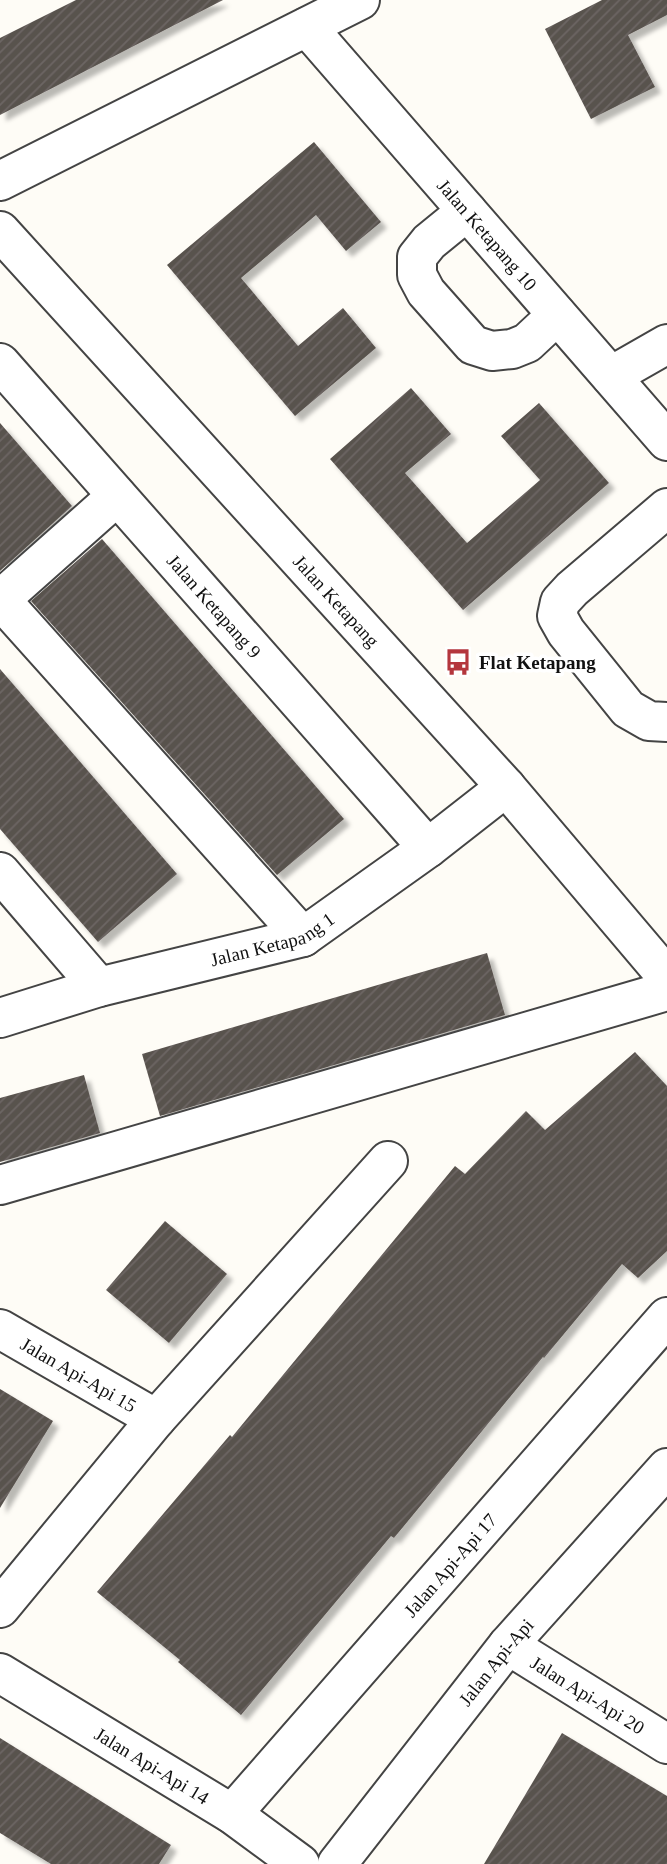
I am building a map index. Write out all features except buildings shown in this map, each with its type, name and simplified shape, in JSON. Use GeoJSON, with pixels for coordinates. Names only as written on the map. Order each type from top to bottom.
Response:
{"type":"FeatureCollection","features":[{"type":"Feature","properties":{"kind":"street"},"geometry":{"type":"LineString","coordinates":[[0,181],[360,0]]}},
{"type":"Feature","properties":{"kind":"street","name":"Jalan Ketapang 10"},"geometry":{"type":"LineString","coordinates":[[307,27],[667,441]]}},
{"type":"Feature","properties":{"kind":"street"},"geometry":{"type":"LineString","coordinates":[[467,211],[429,242],[417,257],[417,275],[426,292],[473,345],[492,352],[527,343],[557,314]]}},
{"type":"Feature","properties":{"kind":"street","name":"Jalan Ketapang"},"geometry":{"type":"LineString","coordinates":[[0,231],[506,787],[667,977]]}},
{"type":"Feature","properties":{"kind":"street"},"geometry":{"type":"LineString","coordinates":[[611,376],[667,344]]}},
{"type":"Feature","properties":{"kind":"street","name":"Jalan Ketapang 9"},"geometry":{"type":"LineString","coordinates":[[0,363],[428,848]]}},
{"type":"Feature","properties":{"kind":"street"},"geometry":{"type":"LineString","coordinates":[[117,496],[0,600],[303,937]]}},
{"type":"Feature","properties":{"kind":"street"},"geometry":{"type":"LineString","coordinates":[[667,508],[572,589],[560,602],[557,616],[566,632],[628,709],[649,721],[667,722]]}},
{"type":"Feature","properties":{"kind":"street","name":"Jalan Ketapang 1"},"geometry":{"type":"LineString","coordinates":[[0,1018],[99,987],[303,937],[428,848],[506,787]]}},
{"type":"Feature","properties":{"kind":"street"},"geometry":{"type":"LineString","coordinates":[[0,872],[99,987]]}},
{"type":"Feature","properties":{"kind":"street"},"geometry":{"type":"LineString","coordinates":[[0,1185],[667,991]]}},
{"type":"Feature","properties":{"kind":"street"},"geometry":{"type":"LineString","coordinates":[[0,1608],[156,1419],[388,1161]]}},
{"type":"Feature","properties":{"kind":"street","name":"Jalan Api-Api 17"},"geometry":{"type":"LineString","coordinates":[[232,1814],[667,1317]]}},
{"type":"Feature","properties":{"kind":"street","name":"Jalan Api-Api 15"},"geometry":{"type":"LineString","coordinates":[[0,1329],[156,1419]]}},
{"type":"Feature","properties":{"kind":"street","name":"Jalan Api-Api"},"geometry":{"type":"LineString","coordinates":[[337,1864],[508,1645],[667,1468]]}},
{"type":"Feature","properties":{"kind":"street","name":"Jalan Api-Api 20"},"geometry":{"type":"LineString","coordinates":[[508,1645],[667,1744]]}},
{"type":"Feature","properties":{"kind":"street","name":"Jalan Api-Api 14"},"geometry":{"type":"LineString","coordinates":[[0,1673],[232,1814],[300,1864]]}},
{"type":"Feature","properties":{"kind":"place","name":"Flat Ketapang"},"geometry":{"type":"Point","coordinates":[458,662]}}]}
